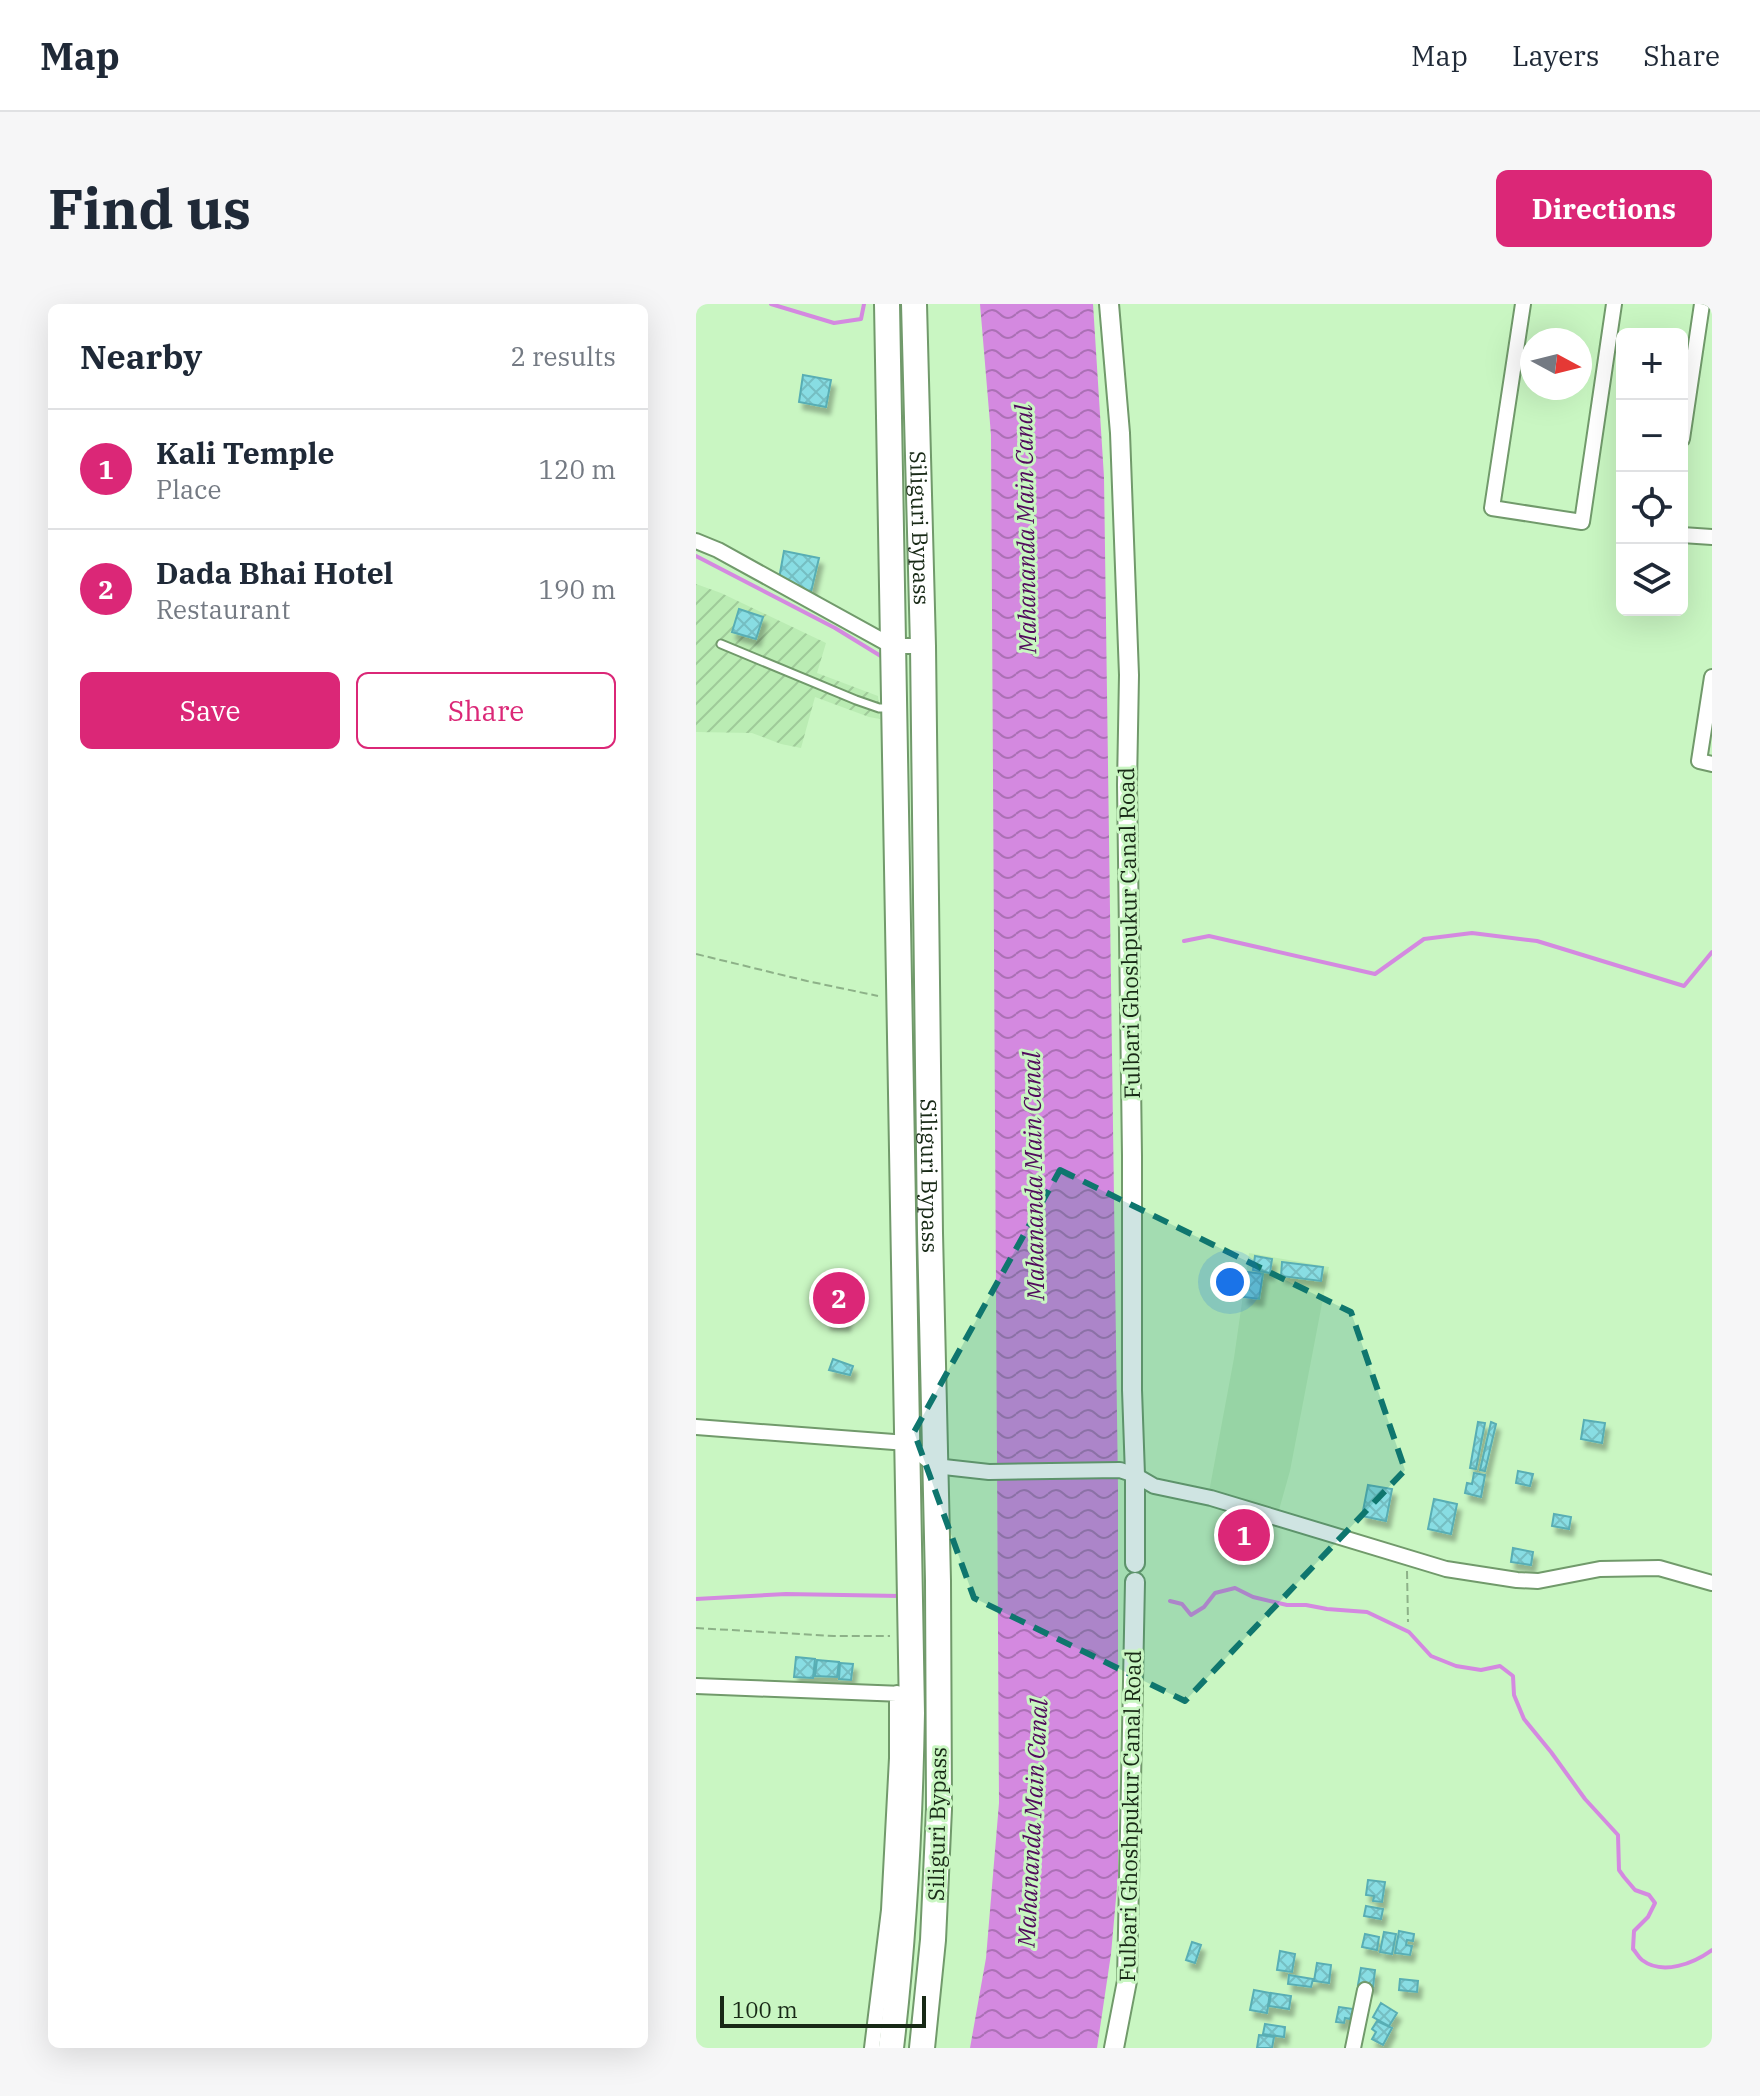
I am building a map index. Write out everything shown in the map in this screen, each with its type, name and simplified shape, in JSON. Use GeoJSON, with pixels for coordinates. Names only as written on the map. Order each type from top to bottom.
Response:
{"type":"FeatureCollection","features":[{"type":"Feature","properties":{"kind":"highway"},"geometry":{"type":"LineString","coordinates":[[887,304],[911,1630],[904,1694],[910,1809],[900,1976],[891,2048]]}},
{"type":"Feature","properties":{"kind":"highway","name":"Siliguri Bypass"},"geometry":{"type":"LineString","coordinates":[[914,304],[924,691],[930,1233],[938,1581],[939,1809],[933,1940],[922,2048]]}},
{"type":"Feature","properties":{"kind":"street","name":"Fulbari Ghoshpukur Canal Road"},"geometry":{"type":"LineString","coordinates":[[1109,304],[1120,433],[1129,675],[1127,785],[1132,1390],[1127,1472],[1135,1563]]}},
{"type":"Feature","properties":{"kind":"street"},"geometry":{"type":"LineString","coordinates":[[1523,304],[1492,508],[1582,522],[1614,304]]}},
{"type":"Feature","properties":{"kind":"street"},"geometry":{"type":"LineString","coordinates":[[1688,400],[1702,304]]}},
{"type":"Feature","properties":{"kind":"street"},"geometry":{"type":"LineString","coordinates":[[1688,535],[1712,537]]}},
{"type":"Feature","properties":{"kind":"street"},"geometry":{"type":"LineString","coordinates":[[696,541],[718,550],[892,646],[923,646]]}},
{"type":"Feature","properties":{"kind":"street"},"geometry":{"type":"LineString","coordinates":[[1712,677],[1699,761],[1712,764]]}},
{"type":"Feature","properties":{"kind":"street"},"geometry":{"type":"LineString","coordinates":[[696,1427],[907,1443],[935,1466],[989,1472],[1127,1472],[1154,1486],[1211,1498],[1446,1569],[1517,1580],[1538,1581],[1600,1569],[1659,1568],[1712,1583]]}},
{"type":"Feature","properties":{"kind":"street"},"geometry":{"type":"LineString","coordinates":[[1135,1563],[1135,1582]]}},
{"type":"Feature","properties":{"kind":"street","name":"Fulbari Ghoshpukur Canal Road"},"geometry":{"type":"LineString","coordinates":[[1114,2048],[1127,1981],[1135,1582]]}},
{"type":"Feature","properties":{"kind":"street"},"geometry":{"type":"LineString","coordinates":[[696,1686],[904,1694],[897,1758],[889,1910],[872,2048]]}},
{"type":"Feature","properties":{"kind":"street"},"geometry":{"type":"LineString","coordinates":[[1353,2048],[1365,1990]]}},
{"type":"Feature","properties":{"kind":"lane"},"geometry":{"type":"LineString","coordinates":[[721,644],[879,708],[893,699]]}},
{"type":"Feature","properties":{"kind":"path"},"geometry":{"type":"LineString","coordinates":[[696,954],[900,1000]]}},
{"type":"Feature","properties":{"kind":"path"},"geometry":{"type":"LineString","coordinates":[[1408,1622],[1406,1580],[1409,1558]]}},
{"type":"Feature","properties":{"kind":"path"},"geometry":{"type":"LineString","coordinates":[[696,1628],[834,1636],[911,1630]]}},
{"type":"Feature","properties":{"kind":"highlighted area"},"geometry":{"type":"Polygon","coordinates":[[[1060,1170],[1351,1312],[1405,1470],[1185,1701],[974,1598],[914,1432],[1060,1170]]]}},
{"type":"Feature","properties":{"kind":"shaded area"},"geometry":{"type":"Polygon","coordinates":[[[696,584],[826,643],[817,673],[878,696],[880,719],[815,697],[801,748],[752,733],[696,732],[696,584]]]}},
{"type":"Feature","properties":{"kind":"shaded area"},"geometry":{"type":"Polygon","coordinates":[[[1249,1253],[1329,1267],[1290,1471],[1279,1510],[1209,1492],[1234,1358],[1249,1253]]]}},
{"type":"Feature","properties":{"kind":"water","name":"Mahananda Main Canal"},"geometry":{"type":"Polygon","coordinates":[[[980,304],[1093,304],[1104,477],[1118,1487],[1118,1876],[1111,1954],[1097,2048],[970,2048],[986,1958],[999,1803],[991,435],[980,304]]]}},
{"type":"Feature","properties":{"kind":"building"},"geometry":{"type":"Polygon","coordinates":[[[803,375],[831,380],[826,407],[799,402],[803,375]]]}},
{"type":"Feature","properties":{"kind":"building"},"geometry":{"type":"Polygon","coordinates":[[[784,551],[819,558],[811,592],[779,579],[784,551]]]}},
{"type":"Feature","properties":{"kind":"building"},"geometry":{"type":"Polygon","coordinates":[[[739,609],[763,617],[756,639],[732,632],[739,609]]]}},
{"type":"Feature","properties":{"kind":"building"},"geometry":{"type":"Polygon","coordinates":[[[1255,1256],[1272,1259],[1270,1273],[1253,1270],[1255,1256]]]}},
{"type":"Feature","properties":{"kind":"building"},"geometry":{"type":"Polygon","coordinates":[[[1282,1262],[1323,1267],[1321,1281],[1281,1276],[1282,1262]]]}},
{"type":"Feature","properties":{"kind":"building"},"geometry":{"type":"Polygon","coordinates":[[[832,1271],[851,1273],[846,1324],[827,1322],[832,1271]]]}},
{"type":"Feature","properties":{"kind":"building"},"geometry":{"type":"Polygon","coordinates":[[[1248,1272],[1263,1274],[1259,1299],[1244,1297],[1248,1272]]]}},
{"type":"Feature","properties":{"kind":"building"},"geometry":{"type":"Polygon","coordinates":[[[833,1359],[853,1366],[850,1375],[829,1370],[833,1359]]]}},
{"type":"Feature","properties":{"kind":"building"},"geometry":{"type":"Polygon","coordinates":[[[1584,1420],[1605,1423],[1602,1443],[1581,1439],[1584,1420]]]}},
{"type":"Feature","properties":{"kind":"building"},"geometry":{"type":"Polygon","coordinates":[[[1478,1422],[1485,1423],[1476,1469],[1470,1468],[1478,1422]]]}},
{"type":"Feature","properties":{"kind":"building"},"geometry":{"type":"Polygon","coordinates":[[[1491,1422],[1496,1424],[1485,1471],[1480,1470],[1491,1422]]]}},
{"type":"Feature","properties":{"kind":"building"},"geometry":{"type":"Polygon","coordinates":[[[1518,1471],[1533,1474],[1530,1486],[1516,1483],[1518,1471]]]}},
{"type":"Feature","properties":{"kind":"building"},"geometry":{"type":"Polygon","coordinates":[[[1474,1473],[1485,1475],[1481,1497],[1465,1493],[1467,1483],[1472,1484],[1474,1473]]]}},
{"type":"Feature","properties":{"kind":"building"},"geometry":{"type":"Polygon","coordinates":[[[1368,1485],[1392,1489],[1386,1521],[1362,1516],[1368,1485]]]}},
{"type":"Feature","properties":{"kind":"building"},"geometry":{"type":"Polygon","coordinates":[[[1434,1499],[1457,1504],[1451,1534],[1428,1529],[1434,1499]]]}},
{"type":"Feature","properties":{"kind":"building"},"geometry":{"type":"Polygon","coordinates":[[[1554,1514],[1571,1517],[1569,1529],[1552,1526],[1554,1514]]]}},
{"type":"Feature","properties":{"kind":"building"},"geometry":{"type":"Polygon","coordinates":[[[1235,1521],[1257,1525],[1253,1549],[1231,1545],[1235,1521]]]}},
{"type":"Feature","properties":{"kind":"building"},"geometry":{"type":"Polygon","coordinates":[[[1513,1548],[1533,1552],[1531,1565],[1511,1562],[1513,1548]]]}},
{"type":"Feature","properties":{"kind":"building"},"geometry":{"type":"Polygon","coordinates":[[[796,1657],[815,1659],[813,1678],[794,1677],[796,1657]]]}},
{"type":"Feature","properties":{"kind":"building"},"geometry":{"type":"Polygon","coordinates":[[[817,1660],[839,1662],[837,1677],[815,1676],[817,1660]]]}},
{"type":"Feature","properties":{"kind":"building"},"geometry":{"type":"Polygon","coordinates":[[[840,1663],[853,1664],[851,1680],[839,1679],[840,1663]]]}},
{"type":"Feature","properties":{"kind":"building"},"geometry":{"type":"Polygon","coordinates":[[[1368,1880],[1385,1882],[1382,1902],[1373,1901],[1374,1896],[1366,1895],[1368,1880]]]}},
{"type":"Feature","properties":{"kind":"building"},"geometry":{"type":"Polygon","coordinates":[[[1366,1906],[1383,1909],[1381,1919],[1364,1916],[1366,1906]]]}},
{"type":"Feature","properties":{"kind":"building"},"geometry":{"type":"Polygon","coordinates":[[[1399,1931],[1414,1934],[1413,1941],[1407,1940],[1406,1945],[1412,1946],[1410,1955],[1395,1953],[1399,1931]]]}},
{"type":"Feature","properties":{"kind":"building"},"geometry":{"type":"Polygon","coordinates":[[[1384,1932],[1396,1934],[1392,1954],[1380,1952],[1384,1932]]]}},
{"type":"Feature","properties":{"kind":"building"},"geometry":{"type":"Polygon","coordinates":[[[1365,1934],[1379,1937],[1377,1950],[1362,1947],[1365,1934]]]}},
{"type":"Feature","properties":{"kind":"building"},"geometry":{"type":"Polygon","coordinates":[[[1192,1942],[1201,1945],[1195,1963],[1186,1960],[1192,1942]]]}},
{"type":"Feature","properties":{"kind":"building"},"geometry":{"type":"Polygon","coordinates":[[[1280,1951],[1295,1954],[1292,1972],[1277,1970],[1280,1951]]]}},
{"type":"Feature","properties":{"kind":"building"},"geometry":{"type":"Polygon","coordinates":[[[1317,1963],[1331,1965],[1329,1983],[1314,1981],[1317,1963]]]}},
{"type":"Feature","properties":{"kind":"building"},"geometry":{"type":"Polygon","coordinates":[[[1361,1968],[1375,1970],[1373,1987],[1358,1985],[1361,1968]]]}},
{"type":"Feature","properties":{"kind":"building"},"geometry":{"type":"Polygon","coordinates":[[[1289,1975],[1313,1979],[1311,1987],[1288,1984],[1289,1975]]]}},
{"type":"Feature","properties":{"kind":"building"},"geometry":{"type":"Polygon","coordinates":[[[1400,1979],[1418,1981],[1417,1992],[1399,1990],[1400,1979]]]}},
{"type":"Feature","properties":{"kind":"building"},"geometry":{"type":"Polygon","coordinates":[[[1254,1990],[1270,1993],[1267,2013],[1250,2010],[1254,1990]]]}},
{"type":"Feature","properties":{"kind":"building"},"geometry":{"type":"Polygon","coordinates":[[[1271,1993],[1291,1996],[1289,2009],[1269,2006],[1271,1993]]]}},
{"type":"Feature","properties":{"kind":"building"},"geometry":{"type":"Polygon","coordinates":[[[1381,2003],[1397,2013],[1389,2026],[1373,2017],[1381,2003]]]}},
{"type":"Feature","properties":{"kind":"building"},"geometry":{"type":"Polygon","coordinates":[[[1339,2007],[1353,2009],[1350,2019],[1345,2018],[1344,2023],[1336,2022],[1339,2007]]]}},
{"type":"Feature","properties":{"kind":"building"},"geometry":{"type":"Polygon","coordinates":[[[1377,2021],[1392,2028],[1383,2045],[1372,2039],[1376,2032],[1372,2029],[1377,2021]]]}},
{"type":"Feature","properties":{"kind":"building"},"geometry":{"type":"Polygon","coordinates":[[[1265,2024],[1285,2027],[1284,2037],[1263,2034],[1265,2024]]]}},
{"type":"Feature","properties":{"kind":"building"},"geometry":{"type":"Polygon","coordinates":[[[1259,2035],[1274,2037],[1272,2048],[1257,2048],[1259,2035]]]}},
{"type":"Feature","properties":{"kind":"waterway"},"geometry":{"type":"LineString","coordinates":[[771,304],[834,323],[861,319],[864,304]]}},
{"type":"Feature","properties":{"kind":"waterway"},"geometry":{"type":"LineString","coordinates":[[696,556],[835,628],[884,658]]}},
{"type":"Feature","properties":{"kind":"waterway"},"geometry":{"type":"LineString","coordinates":[[1184,941],[1209,936],[1375,974],[1424,939],[1472,933],[1537,941],[1684,986],[1712,952]]}},
{"type":"Feature","properties":{"kind":"waterway"},"geometry":{"type":"LineString","coordinates":[[1170,1601],[1182,1604],[1191,1615],[1204,1607],[1215,1593],[1235,1588],[1253,1597],[1287,1605],[1367,1612],[1409,1632],[1431,1656],[1456,1666],[1481,1670],[1500,1666],[1513,1676],[1514,1695],[1524,1719],[1585,1799],[1618,1835],[1619,1870],[1635,1890],[1649,1895],[1655,1903],[1648,1917],[1634,1931],[1633,1949],[1638,1956],[1650,1965],[1669,1967],[1687,1963],[1712,1950]]}},
{"type":"Feature","properties":{"kind":"waterway"},"geometry":{"type":"LineString","coordinates":[[696,1599],[786,1594],[900,1596]]}},
{"type":"Feature","properties":{"kind":"place","name":"Dada Bhai Hotel"},"geometry":{"type":"Point","coordinates":[839,1298]}},
{"type":"Feature","properties":{"kind":"place","name":"Kali Temple"},"geometry":{"type":"Point","coordinates":[1244,1535]}}]}
